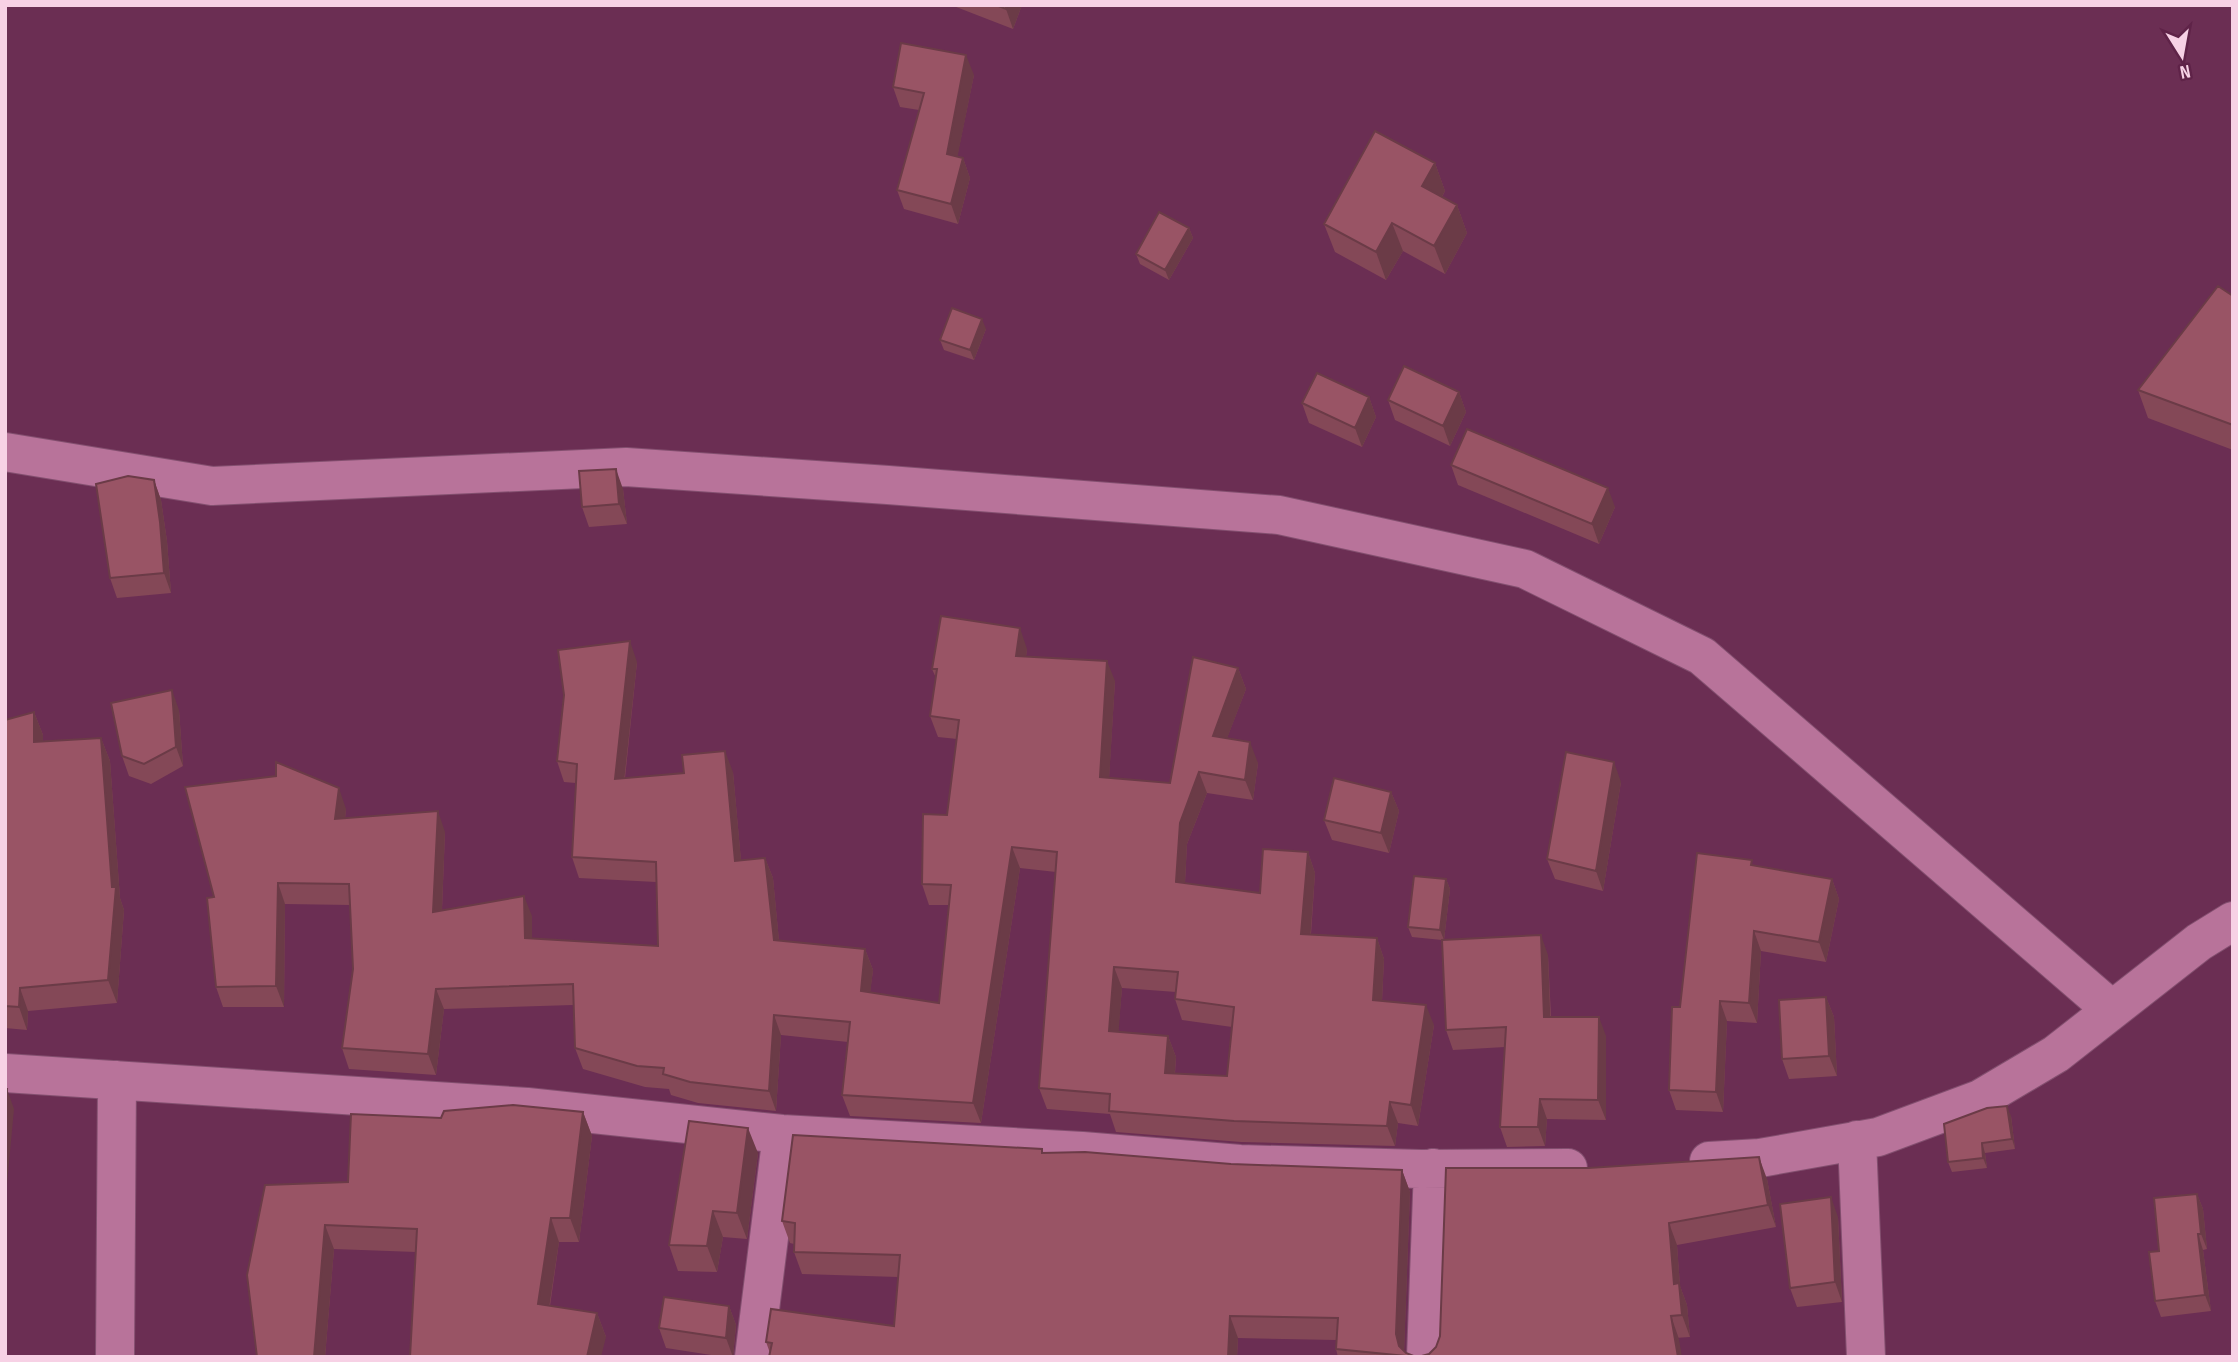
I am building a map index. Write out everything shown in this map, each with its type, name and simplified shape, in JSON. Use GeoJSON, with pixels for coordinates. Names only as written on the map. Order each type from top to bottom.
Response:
{"type":"FeatureCollection","features":[{"type":"Feature","properties":{"kind":"street"},"geometry":{"type":"LineString","coordinates":[[5,452],[212,486],[626,467],[916,487],[1279,515],[1525,569],[1702,656],[2112,1010]]}},
{"type":"Feature","properties":{"kind":"street"},"geometry":{"type":"LineString","coordinates":[[1678,1163],[1760,1158],[1878,1137],[1980,1099],[2056,1054],[2199,942],[2233,921]]}},
{"type":"Feature","properties":{"kind":"street"},"geometry":{"type":"LineString","coordinates":[[5,1073],[527,1107],[782,1134],[1240,1164],[1433,1168],[1609,1167]]}},
{"type":"Feature","properties":{"kind":"street"},"geometry":{"type":"LineString","coordinates":[[115,1357],[117,1080]]}},
{"type":"Feature","properties":{"kind":"street"},"geometry":{"type":"LineString","coordinates":[[754,1357],[782,1134]]}},
{"type":"Feature","properties":{"kind":"street"},"geometry":{"type":"LineString","coordinates":[[1857,1140],[1866,1357]]}},
{"type":"Feature","properties":{"kind":"street"},"geometry":{"type":"LineString","coordinates":[[1426,1357],[1433,1168]]}},
{"type":"Feature","properties":{"kind":"building"},"geometry":{"type":"Polygon","coordinates":[[[901,43],[966,55],[947,154],[963,158],[951,204],[897,190],[924,93],[893,87],[901,43]]]}},
{"type":"Feature","properties":{"kind":"building"},"geometry":{"type":"Polygon","coordinates":[[[1375,131],[1435,163],[1422,186],[1457,205],[1434,246],[1392,223],[1376,252],[1324,224],[1375,131]]]}},
{"type":"Feature","properties":{"kind":"building"},"geometry":{"type":"Polygon","coordinates":[[[1159,212],[1189,228],[1165,270],[1136,254],[1159,212]]]}},
{"type":"Feature","properties":{"kind":"building"},"geometry":{"type":"Polygon","coordinates":[[[2218,286],[2233,296],[2233,425],[2138,390],[2218,286]]]}},
{"type":"Feature","properties":{"kind":"building"},"geometry":{"type":"Polygon","coordinates":[[[952,308],[982,319],[970,350],[940,340],[952,308]]]}},
{"type":"Feature","properties":{"kind":"building"},"geometry":{"type":"Polygon","coordinates":[[[1404,366],[1459,392],[1443,426],[1388,400],[1404,366]]]}},
{"type":"Feature","properties":{"kind":"building"},"geometry":{"type":"Polygon","coordinates":[[[1317,373],[1369,397],[1355,428],[1302,403],[1317,373]]]}},
{"type":"Feature","properties":{"kind":"building"},"geometry":{"type":"Polygon","coordinates":[[[1467,429],[1608,488],[1592,524],[1451,465],[1467,429]]]}},
{"type":"Feature","properties":{"kind":"building"},"geometry":{"type":"Polygon","coordinates":[[[616,469],[619,504],[582,507],[579,471],[616,469]]]}},
{"type":"Feature","properties":{"kind":"building"},"geometry":{"type":"Polygon","coordinates":[[[128,476],[154,480],[164,573],[110,578],[96,484],[128,476]]]}},
{"type":"Feature","properties":{"kind":"building"},"geometry":{"type":"Polygon","coordinates":[[[941,616],[1020,628],[1016,656],[1107,661],[1100,777],[1170,783],[1193,657],[1238,668],[1213,736],[1250,742],[1245,780],[1199,772],[1180,823],[1176,882],[1260,893],[1263,849],[1308,852],[1301,934],[1377,938],[1373,1000],[1426,1005],[1411,1105],[1390,1102],[1387,1126],[1234,1121],[1109,1111],[1110,1094],[1039,1088],[1057,852],[1012,847],[973,1103],[842,1095],[850,1022],[774,1015],[769,1091],[690,1082],[663,1074],[664,1068],[637,1066],[575,1048],[573,984],[436,989],[428,1054],[342,1048],[353,969],[349,884],[278,883],[276,986],[216,987],[207,898],[214,897],[185,787],[276,776],[276,762],[339,788],[335,819],[438,811],[433,912],[524,896],[525,938],[658,946],[656,862],[572,857],[577,764],[557,761],[564,695],[558,650],[630,641],[615,779],[684,773],[682,755],[725,751],[735,861],[765,858],[774,940],[865,949],[861,991],[939,1003],[951,885],[922,884],[923,814],[947,815],[959,720],[930,716],[937,669],[932,669],[941,616]],[[1114,967],[1109,1031],[1168,1036],[1165,1073],[1227,1076],[1234,1007],[1175,999],[1178,972],[1114,967]]]}},
{"type":"Feature","properties":{"kind":"building"},"geometry":{"type":"Polygon","coordinates":[[[172,690],[176,747],[144,764],[122,756],[111,703],[172,690]]]}},
{"type":"Feature","properties":{"kind":"building"},"geometry":{"type":"Polygon","coordinates":[[[34,712],[34,742],[101,738],[112,887],[116,887],[108,980],[20,988],[19,1007],[5,1006],[5,720],[34,712]]]}},
{"type":"Feature","properties":{"kind":"building"},"geometry":{"type":"Polygon","coordinates":[[[1566,752],[1614,762],[1596,871],[1547,859],[1566,752]]]}},
{"type":"Feature","properties":{"kind":"building"},"geometry":{"type":"Polygon","coordinates":[[[1334,778],[1391,792],[1381,833],[1324,820],[1334,778]]]}},
{"type":"Feature","properties":{"kind":"building"},"geometry":{"type":"Polygon","coordinates":[[[1697,853],[1752,860],[1751,865],[1832,879],[1819,942],[1754,931],[1749,1003],[1720,1001],[1716,1092],[1669,1090],[1672,1007],[1680,1007],[1697,853]]]}},
{"type":"Feature","properties":{"kind":"building"},"geometry":{"type":"Polygon","coordinates":[[[1414,876],[1446,879],[1440,930],[1408,927],[1414,876]]]}},
{"type":"Feature","properties":{"kind":"building"},"geometry":{"type":"Polygon","coordinates":[[[1541,935],[1544,1017],[1599,1017],[1598,1100],[1540,1099],[1538,1127],[1500,1127],[1506,1027],[1446,1030],[1442,940],[1541,935]]]}},
{"type":"Feature","properties":{"kind":"building"},"geometry":{"type":"Polygon","coordinates":[[[1826,997],[1829,1056],[1782,1059],[1779,1000],[1826,997]]]}},
{"type":"Feature","properties":{"kind":"building"},"geometry":{"type":"Polygon","coordinates":[[[513,1105],[583,1112],[570,1218],[551,1218],[538,1304],[597,1313],[587,1357],[410,1357],[417,1229],[325,1225],[314,1357],[257,1357],[247,1275],[265,1185],[348,1182],[351,1114],[441,1118],[444,1111],[513,1105]]]}},
{"type":"Feature","properties":{"kind":"building"},"geometry":{"type":"Polygon","coordinates":[[[2007,1106],[2012,1139],[1982,1143],[1983,1158],[1948,1162],[1944,1124],[1987,1108],[2007,1106]]]}},
{"type":"Feature","properties":{"kind":"building"},"geometry":{"type":"Polygon","coordinates":[[[689,1121],[748,1128],[737,1213],[713,1211],[707,1246],[669,1245],[689,1121]]]}},
{"type":"Feature","properties":{"kind":"building"},"geometry":{"type":"Polygon","coordinates":[[[793,1135],[1042,1149],[1042,1153],[1085,1152],[1231,1164],[1402,1170],[1396,1334],[1399,1346],[1416,1357],[1336,1349],[1338,1318],[1230,1316],[1228,1357],[769,1357],[772,1343],[766,1342],[771,1309],[894,1326],[900,1255],[794,1252],[795,1223],[782,1221],[793,1135]]]}},
{"type":"Feature","properties":{"kind":"building"},"geometry":{"type":"Polygon","coordinates":[[[1759,1157],[1768,1205],[1669,1223],[1674,1284],[1679,1283],[1682,1315],[1671,1316],[1678,1357],[1418,1357],[1429,1354],[1436,1347],[1440,1336],[1446,1168],[1588,1168],[1759,1157]]]}},
{"type":"Feature","properties":{"kind":"building"},"geometry":{"type":"Polygon","coordinates":[[[2197,1194],[2201,1234],[2198,1234],[2205,1295],[2155,1301],[2149,1252],[2159,1251],[2154,1198],[2197,1194]]]}},
{"type":"Feature","properties":{"kind":"building"},"geometry":{"type":"Polygon","coordinates":[[[1831,1197],[1835,1282],[1790,1288],[1780,1204],[1831,1197]]]}},
{"type":"Feature","properties":{"kind":"building"},"geometry":{"type":"Polygon","coordinates":[[[664,1297],[729,1306],[726,1338],[659,1328],[664,1297]]]}}]}
